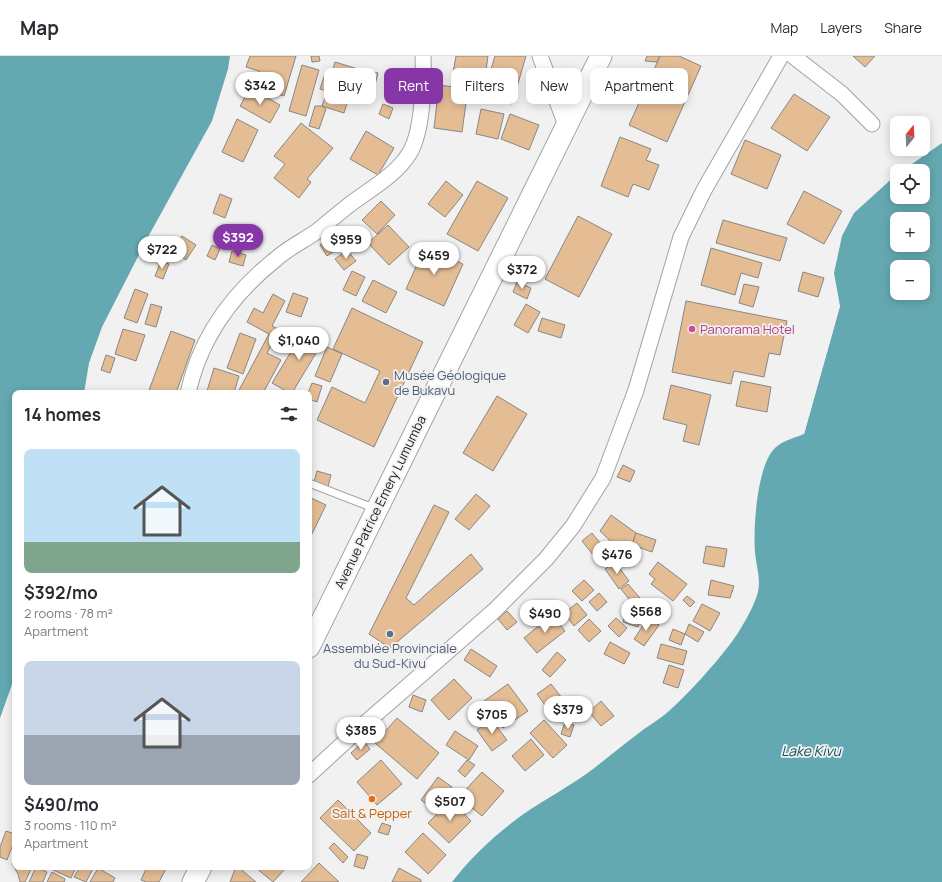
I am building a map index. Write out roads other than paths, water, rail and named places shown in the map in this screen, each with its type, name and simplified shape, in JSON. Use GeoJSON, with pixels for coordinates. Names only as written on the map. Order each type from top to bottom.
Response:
{"type":"FeatureCollection","features":[{"type":"Feature","properties":{"kind":"street"},"geometry":{"type":"LineString","coordinates":[[189,390],[194,369],[211,333],[228,305],[252,280],[277,258],[315,232],[390,175],[409,154],[415,140],[424,86],[423,56]]}},
{"type":"Feature","properties":{"kind":"street"},"geometry":{"type":"LineString","coordinates":[[540,56],[566,125]]}},
{"type":"Feature","properties":{"kind":"street","name":"Avenue Patrice Emery Lumumba"},"geometry":{"type":"LineString","coordinates":[[312,642],[376,509],[601,56]]}},
{"type":"Feature","properties":{"kind":"street"},"geometry":{"type":"LineString","coordinates":[[312,771],[494,611],[546,559],[572,526],[603,478],[636,390],[681,237],[708,183],[781,56]]}},
{"type":"Feature","properties":{"kind":"street"},"geometry":{"type":"LineString","coordinates":[[793,56],[842,94],[872,124]]}},
{"type":"Feature","properties":{"kind":"street"},"geometry":{"type":"LineString","coordinates":[[194,882],[200,870]]}},
{"type":"Feature","properties":{"kind":"lane"},"geometry":{"type":"LineString","coordinates":[[312,484],[376,509]]}},
{"type":"Feature","properties":{"kind":"water"},"geometry":{"type":"Polygon","coordinates":[[[0,56],[230,56],[228,69],[212,121],[148,237],[102,327],[89,363],[84,390],[12,390],[12,684],[0,718],[0,56]]]}},
{"type":"Feature","properties":{"kind":"water","name":"Lake Kivu"},"geometry":{"type":"Polygon","coordinates":[[[942,143],[942,882],[452,882],[477,854],[505,828],[525,813],[589,772],[669,711],[706,674],[738,633],[752,608],[759,587],[755,552],[755,528],[760,481],[764,467],[776,447],[786,441],[804,434],[840,306],[834,273],[842,236],[854,213],[890,180],[890,204],[930,204],[930,164],[912,164],[923,156],[930,156],[930,151],[942,143]]]}},
{"type":"Feature","properties":{"kind":"place","name":"Panorama Hotel"},"geometry":{"type":"Point","coordinates":[692,329]}},
{"type":"Feature","properties":{"kind":"place","name":"Musée Géologique de Bukavu"},"geometry":{"type":"Point","coordinates":[386,382]}},
{"type":"Feature","properties":{"kind":"place","name":"Assemblée Provinciale du Sud-Kivu"},"geometry":{"type":"Point","coordinates":[390,634]}},
{"type":"Feature","properties":{"kind":"place","name":"Salt & Pepper"},"geometry":{"type":"Point","coordinates":[372,799]}}]}
